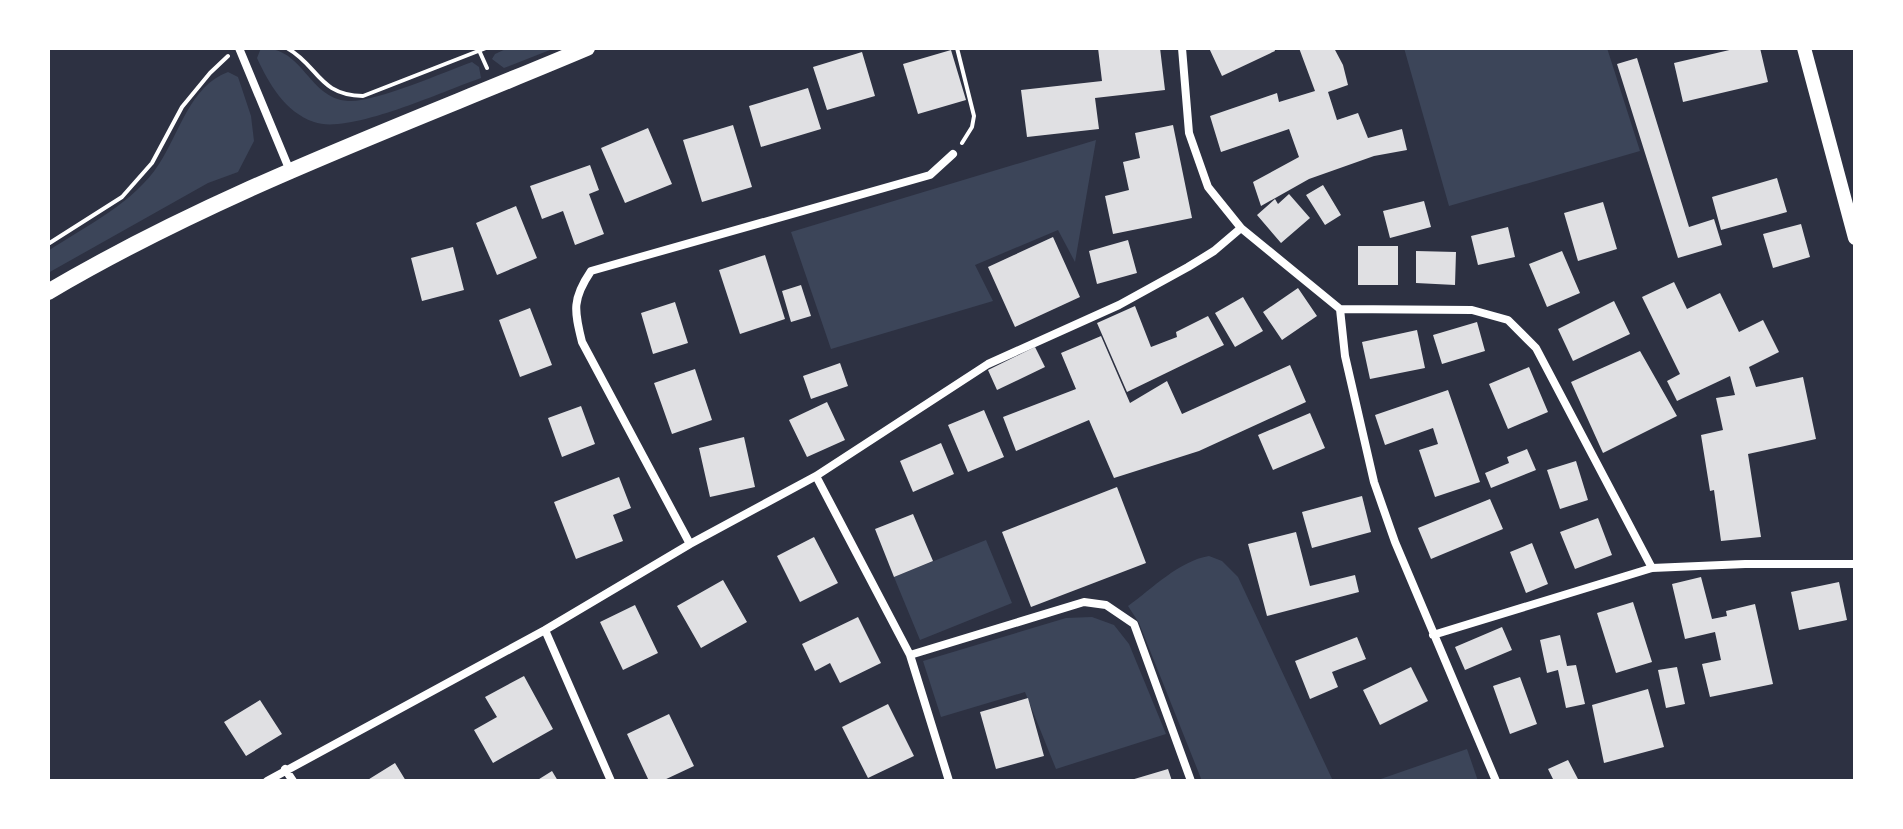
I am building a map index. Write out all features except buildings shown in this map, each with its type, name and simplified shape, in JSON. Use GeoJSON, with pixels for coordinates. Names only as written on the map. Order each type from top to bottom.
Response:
{"type":"FeatureCollection","features":[{"type":"Feature","properties":{"kind":"main road"},"geometry":{"type":"LineString","coordinates":[[48,292],[102,260],[201,210],[365,138],[587,48]]}},
{"type":"Feature","properties":{"kind":"street"},"geometry":{"type":"LineString","coordinates":[[237,48],[290,171]]}},
{"type":"Feature","properties":{"kind":"street"},"geometry":{"type":"LineString","coordinates":[[1182,48],[1189,133],[1208,187],[1241,228],[1340,309],[1472,310],[1508,320],[1536,348],[1652,568]]}},
{"type":"Feature","properties":{"kind":"street"},"geometry":{"type":"LineString","coordinates":[[1804,48],[1855,238]]}},
{"type":"Feature","properties":{"kind":"street"},"geometry":{"type":"LineString","coordinates":[[690,544],[582,342],[575,314],[578,291],[591,271],[930,175],[953,154]]}},
{"type":"Feature","properties":{"kind":"street"},"geometry":{"type":"LineString","coordinates":[[267,781],[545,630],[690,544],[816,476],[988,364],[1119,305],[1188,267],[1214,251],[1241,228]]}},
{"type":"Feature","properties":{"kind":"street"},"geometry":{"type":"LineString","coordinates":[[1340,309],[1345,356],[1374,482],[1395,542],[1496,781]]}},
{"type":"Feature","properties":{"kind":"street"},"geometry":{"type":"LineString","coordinates":[[816,476],[910,655],[949,781]]}},
{"type":"Feature","properties":{"kind":"street"},"geometry":{"type":"LineString","coordinates":[[1433,635],[1652,568],[1855,564]]}},
{"type":"Feature","properties":{"kind":"street"},"geometry":{"type":"LineString","coordinates":[[910,655],[1084,602],[1106,605],[1134,624],[1191,781]]}},
{"type":"Feature","properties":{"kind":"street"},"geometry":{"type":"LineString","coordinates":[[545,630],[611,781]]}},
{"type":"Feature","properties":{"kind":"street"},"geometry":{"type":"LineString","coordinates":[[285,769],[293,781]]}},
{"type":"Feature","properties":{"kind":"path"},"geometry":{"type":"LineString","coordinates":[[48,244],[122,197],[152,163],[182,107],[210,73],[237,48]]}},
{"type":"Feature","properties":{"kind":"path"},"geometry":{"type":"LineString","coordinates":[[287,48],[321,81],[345,96],[363,96],[486,48]]}},
{"type":"Feature","properties":{"kind":"path"},"geometry":{"type":"LineString","coordinates":[[953,154],[968,135],[974,116],[957,48]]}},
{"type":"Feature","properties":{"kind":"shaded area"},"geometry":{"type":"Polygon","coordinates":[[[261,48],[287,55],[324,91],[348,101],[391,92],[472,62],[479,67],[481,78],[372,117],[330,124],[314,122],[286,104],[273,87],[257,58],[261,48]]]}},
{"type":"Feature","properties":{"kind":"shaded area"},"geometry":{"type":"Polygon","coordinates":[[[508,48],[555,48],[504,68],[492,59],[495,54],[508,48]]]}},
{"type":"Feature","properties":{"kind":"shaded area"},"geometry":{"type":"Polygon","coordinates":[[[1404,48],[1607,48],[1640,151],[1449,206],[1404,48]]]}},
{"type":"Feature","properties":{"kind":"shaded area"},"geometry":{"type":"Polygon","coordinates":[[[228,72],[238,77],[251,116],[254,141],[238,172],[208,183],[48,273],[48,251],[108,213],[136,191],[159,164],[195,99],[215,79],[228,72]]]}},
{"type":"Feature","properties":{"kind":"shaded area"},"geometry":{"type":"Polygon","coordinates":[[[1096,140],[1075,262],[1058,230],[975,265],[993,301],[831,349],[791,232],[1096,140]]]}},
{"type":"Feature","properties":{"kind":"shaded area"},"geometry":{"type":"Polygon","coordinates":[[[986,540],[1012,603],[920,640],[894,577],[986,540]]]}},
{"type":"Feature","properties":{"kind":"shaded area"},"geometry":{"type":"Polygon","coordinates":[[[1209,556],[1222,561],[1238,577],[1333,781],[1202,781],[1139,623],[1128,606],[1177,569],[1209,556]]]}},
{"type":"Feature","properties":{"kind":"shaded area"},"geometry":{"type":"Polygon","coordinates":[[[1092,617],[1114,625],[1129,644],[1166,734],[1056,769],[1025,692],[941,717],[923,661],[1066,618],[1092,617]]]}},
{"type":"Feature","properties":{"kind":"shaded area"},"geometry":{"type":"Polygon","coordinates":[[[1467,749],[1478,781],[1375,781],[1467,749]]]}}]}
